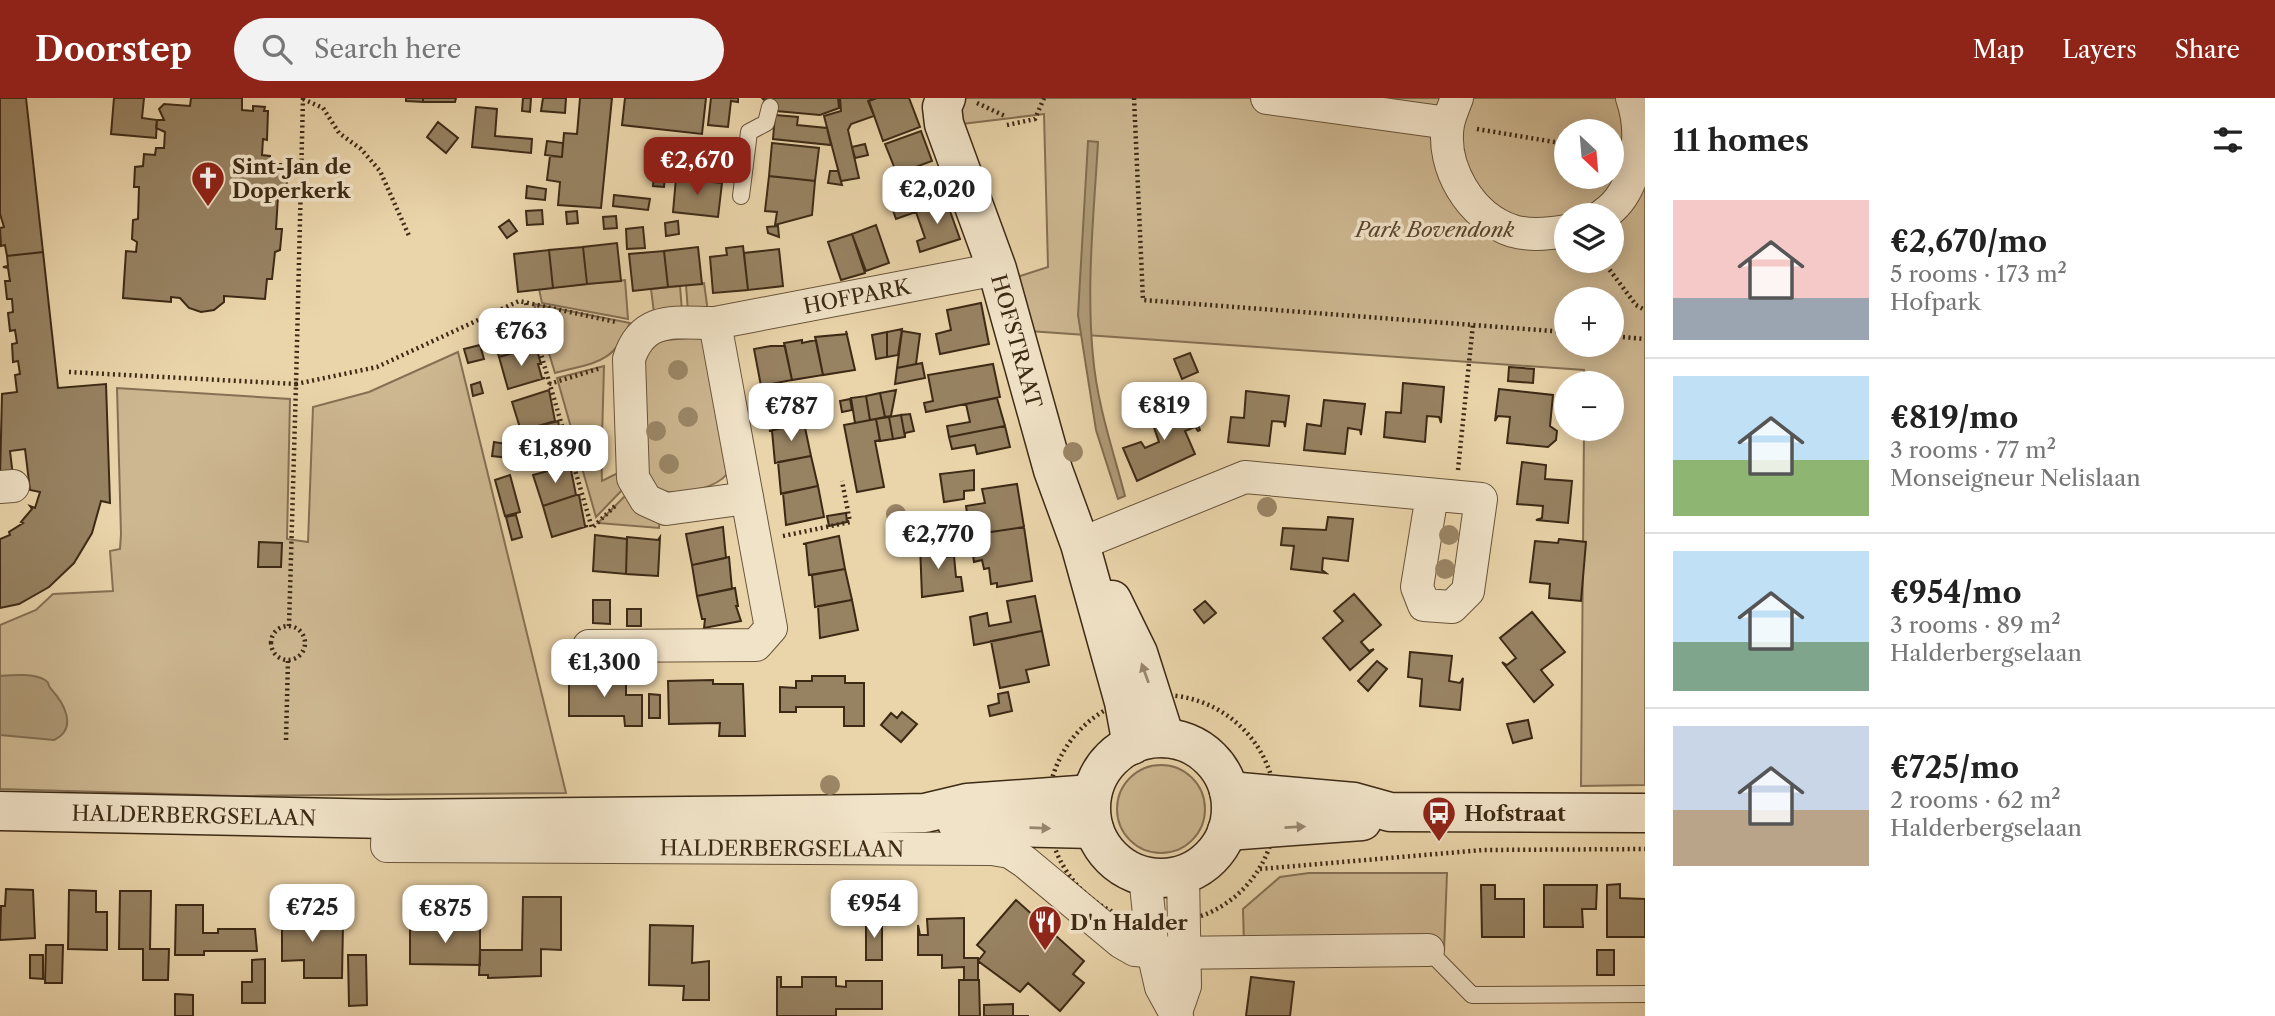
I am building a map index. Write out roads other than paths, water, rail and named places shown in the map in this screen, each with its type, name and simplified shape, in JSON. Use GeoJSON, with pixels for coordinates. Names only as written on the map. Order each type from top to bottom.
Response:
{"type":"FeatureCollection","features":[{"type":"Feature","properties":{"kind":"main road","name":"HOFSTRAAT"},"geometry":{"type":"LineString","coordinates":[[946,98],[942,107],[944,124],[997,269],[1053,470],[1080,544],[1122,617],[1138,653],[1148,741]]}},
{"type":"Feature","properties":{"kind":"main road"},"geometry":{"type":"LineString","coordinates":[[1148,741],[1200,749],[1213,761],[1229,791],[1231,811],[1227,831],[1218,849],[1204,863],[1183,874],[1167,878],[1145,876],[1121,866],[1108,855],[1093,812],[1106,765],[1148,741]]}},
{"type":"Feature","properties":{"kind":"main road"},"geometry":{"type":"LineString","coordinates":[[1229,791],[1354,802],[1390,812],[1645,813]]}},
{"type":"Feature","properties":{"kind":"main road","name":"HALDERBERGSELAAN"},"geometry":{"type":"LineString","coordinates":[[0,811],[387,819],[925,813],[967,803],[1093,812]]}},
{"type":"Feature","properties":{"kind":"main road"},"geometry":{"type":"LineString","coordinates":[[1227,831],[1353,824],[1390,812]]}},
{"type":"Feature","properties":{"kind":"street"},"geometry":{"type":"LineString","coordinates":[[1267,98],[1453,111],[1449,158],[1461,189],[1483,214],[1513,231],[1554,233]]}},
{"type":"Feature","properties":{"kind":"street"},"geometry":{"type":"LineString","coordinates":[[1614,203],[1628,188],[1640,158],[1641,130],[1632,98]]}},
{"type":"Feature","properties":{"kind":"street","name":"HOFPARK"},"geometry":{"type":"LineString","coordinates":[[747,498],[666,509],[646,500],[633,478],[629,359],[640,340],[673,323],[715,323],[997,269]]}},
{"type":"Feature","properties":{"kind":"street"},"geometry":{"type":"LineString","coordinates":[[589,646],[756,645],[771,628],[715,323]]}},
{"type":"Feature","properties":{"kind":"street"},"geometry":{"type":"LineString","coordinates":[[1080,544],[1245,477],[1444,496]]}},
{"type":"Feature","properties":{"kind":"street","name":"HALDERBERGSELAAN"},"geometry":{"type":"LineString","coordinates":[[387,819],[387,846],[992,849],[1010,852],[1025,862],[1121,942],[1135,950],[1173,945]]}},
{"type":"Feature","properties":{"kind":"street"},"geometry":{"type":"LineString","coordinates":[[1177,1014],[1161,987],[1173,945],[1183,874]]}},
{"type":"Feature","properties":{"kind":"street"},"geometry":{"type":"LineString","coordinates":[[1145,876],[1173,945]]}},
{"type":"Feature","properties":{"kind":"street"},"geometry":{"type":"LineString","coordinates":[[1173,945],[1428,950]]}},
{"type":"Feature","properties":{"kind":"lane"},"geometry":{"type":"LineString","coordinates":[[741,196],[749,132],[766,123],[770,107]]}},
{"type":"Feature","properties":{"kind":"lane"},"geometry":{"type":"LineString","coordinates":[[1428,950],[1472,995],[1645,994]]}},
{"type":"Feature","properties":{"kind":"place","name":"Sint-Jan de Doperkerk"},"geometry":{"type":"Point","coordinates":[208,208]}},
{"type":"Feature","properties":{"kind":"place","name":"Hofstraat"},"geometry":{"type":"Point","coordinates":[1439,843]}},
{"type":"Feature","properties":{"kind":"place","name":"D'n Halder"},"geometry":{"type":"Point","coordinates":[1045,952]}},
{"type":"Feature","properties":{"kind":"park label","name":"Park Bovendonk"},"geometry":{"type":"Point","coordinates":[1435,229]}}]}
